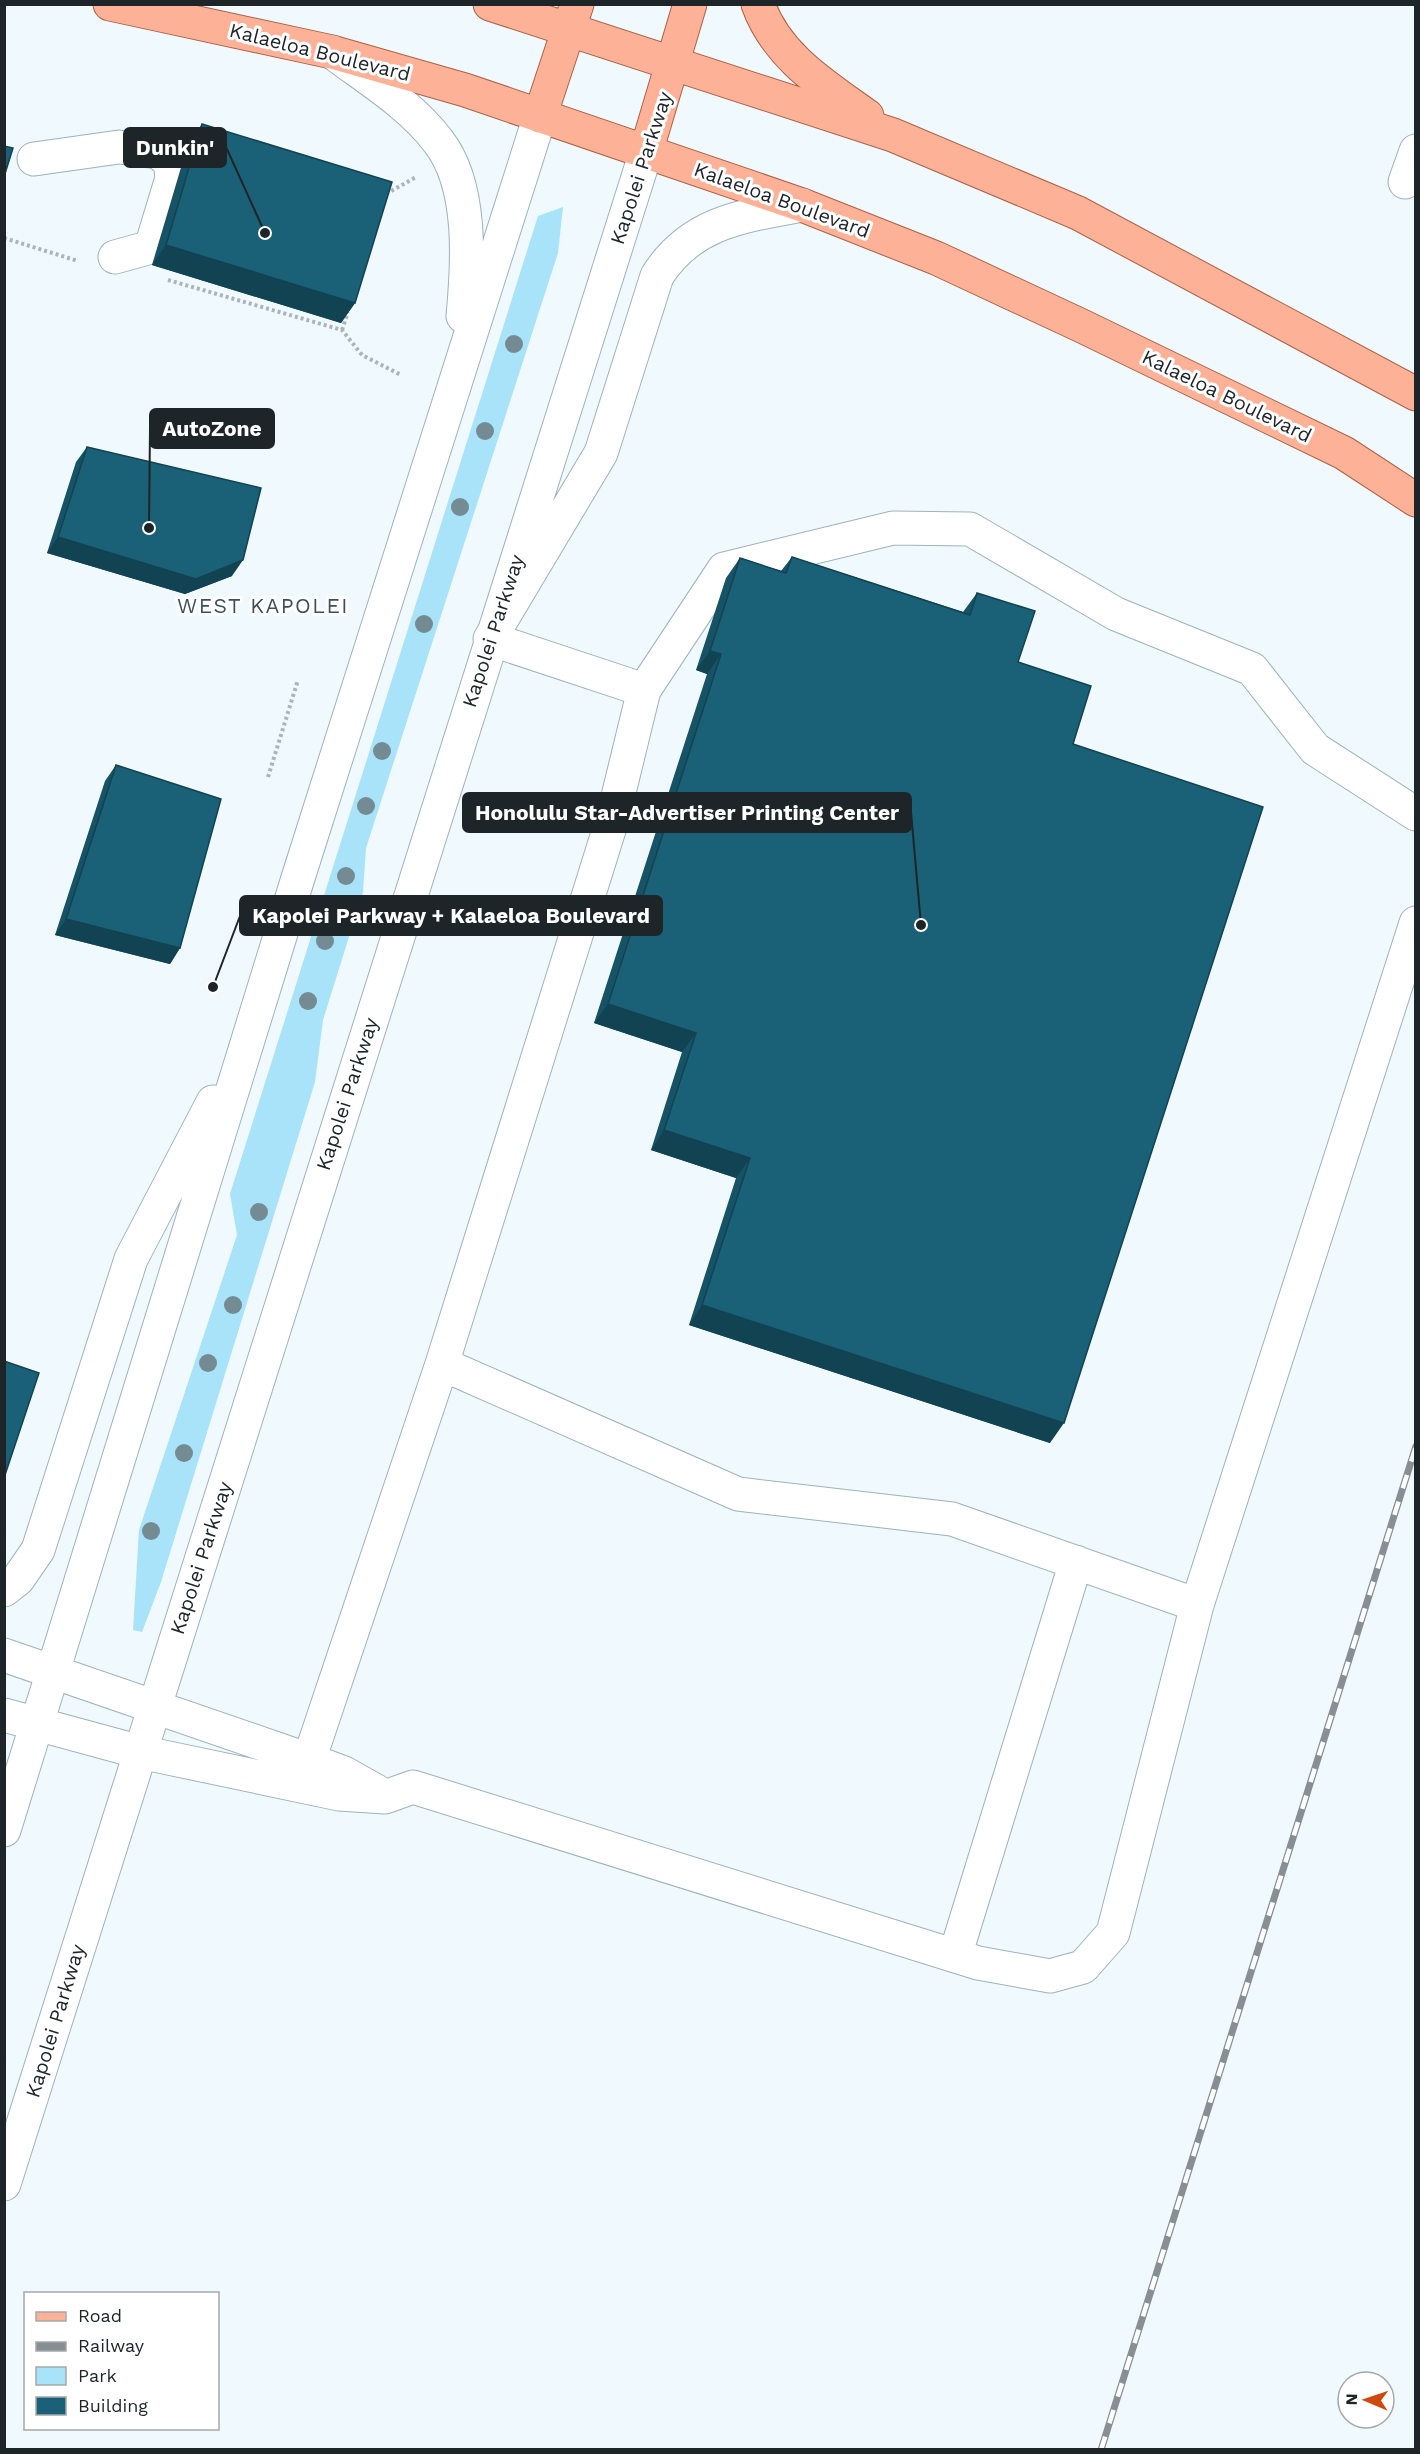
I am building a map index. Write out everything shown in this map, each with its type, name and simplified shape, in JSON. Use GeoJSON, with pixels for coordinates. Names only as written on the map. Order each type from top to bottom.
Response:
{"type":"FeatureCollection","features":[{"type":"Feature","properties":{"kind":"main road","name":"Kalaeloa Boulevard"},"geometry":{"type":"LineString","coordinates":[[110,4],[332,52],[465,90],[802,205],[936,258],[1082,326],[1344,453],[1416,500]]}},
{"type":"Feature","properties":{"kind":"main road"},"geometry":{"type":"LineString","coordinates":[[490,4],[573,17],[674,62],[893,135],[1105,226],[1416,394]]}},
{"type":"Feature","properties":{"kind":"main road","name":"Kapolei Parkway"},"geometry":{"type":"LineString","coordinates":[[646,152],[690,4]]}},
{"type":"Feature","properties":{"kind":"main road"},"geometry":{"type":"LineString","coordinates":[[758,4],[777,42],[806,72],[893,135]]}},
{"type":"Feature","properties":{"kind":"main road"},"geometry":{"type":"LineString","coordinates":[[540,116],[573,17]]}},
{"type":"Feature","properties":{"kind":"street"},"geometry":{"type":"LineString","coordinates":[[332,52],[422,122],[450,159],[462,205],[468,260],[459,375]]}},
{"type":"Feature","properties":{"kind":"street"},"geometry":{"type":"LineString","coordinates":[[4,1830],[252,1029],[540,116]]}},
{"type":"Feature","properties":{"kind":"street"},"geometry":{"type":"LineString","coordinates":[[34,159],[119,147],[157,152],[170,161],[172,178],[150,247],[101,260]]}},
{"type":"Feature","properties":{"kind":"street"},"geometry":{"type":"LineString","coordinates":[[1405,182],[1416,151]]}},
{"type":"Feature","properties":{"kind":"street","name":"Kapolei Parkway"},"geometry":{"type":"LineString","coordinates":[[4,2184],[490,639],[646,152]]}},
{"type":"Feature","properties":{"kind":"street"},"geometry":{"type":"LineString","coordinates":[[644,690],[490,639],[601,453],[657,276],[669,257],[694,236],[715,225],[742,216],[802,205]]}},
{"type":"Feature","properties":{"kind":"street"},"geometry":{"type":"LineString","coordinates":[[309,1760],[442,1364],[613,817],[644,690],[724,570],[893,528],[970,529],[1116,614],[1252,669],[1315,749],[1416,814]]}},
{"type":"Feature","properties":{"kind":"street"},"geometry":{"type":"LineString","coordinates":[[4,1715],[140,1752],[339,1794],[385,1797],[413,1787],[978,1963],[1050,1976],[1083,1967],[1113,1933],[1197,1605],[1416,923]]}},
{"type":"Feature","properties":{"kind":"street"},"geometry":{"type":"LineString","coordinates":[[4,1590],[18,1579],[38,1550],[131,1259],[252,1029]]}},
{"type":"Feature","properties":{"kind":"street"},"geometry":{"type":"LineString","coordinates":[[442,1364],[738,1494],[952,1518],[1197,1605]]}},
{"type":"Feature","properties":{"kind":"street"},"geometry":{"type":"LineString","coordinates":[[955,1956],[1076,1562]]}},
{"type":"Feature","properties":{"kind":"street"},"geometry":{"type":"LineString","coordinates":[[4,1655],[344,1773],[385,1797]]}},
{"type":"Feature","properties":{"kind":"path"},"geometry":{"type":"LineString","coordinates":[[382,202],[387,193],[417,176]]}},
{"type":"Feature","properties":{"kind":"path"},"geometry":{"type":"LineString","coordinates":[[4,238],[101,260]]}},
{"type":"Feature","properties":{"kind":"path"},"geometry":{"type":"LineString","coordinates":[[162,282],[171,280],[342,330],[362,355],[401,375]]}},
{"type":"Feature","properties":{"kind":"path"},"geometry":{"type":"LineString","coordinates":[[342,330],[349,309]]}},
{"type":"Feature","properties":{"kind":"path"},"geometry":{"type":"LineString","coordinates":[[268,777],[298,680]]}},
{"type":"Feature","properties":{"kind":"green space"},"geometry":{"type":"Polygon","coordinates":[[[563,207],[558,253],[366,848],[363,892],[323,1020],[315,1082],[161,1582],[142,1632],[133,1630],[139,1530],[237,1235],[230,1194],[538,216],[563,207]]]}},
{"type":"Feature","properties":{"kind":"building"},"geometry":{"type":"Polygon","coordinates":[[[202,124],[392,182],[355,303],[166,245],[202,124]]]}},
{"type":"Feature","properties":{"kind":"building"},"geometry":{"type":"Polygon","coordinates":[[[4,146],[13,148],[4,177],[4,146]]]}},
{"type":"Feature","properties":{"kind":"building"},"geometry":{"type":"Polygon","coordinates":[[[87,447],[261,488],[243,560],[196,579],[58,537],[87,447]]]}},
{"type":"Feature","properties":{"kind":"building"},"geometry":{"type":"Polygon","coordinates":[[[792,557],[970,615],[977,593],[1035,611],[1018,662],[1091,686],[1073,744],[1263,807],[1064,1423],[702,1305],[750,1158],[664,1130],[696,1033],[608,1004],[721,654],[710,651],[740,558],[786,573],[792,557]]]}},
{"type":"Feature","properties":{"kind":"building"},"geometry":{"type":"Polygon","coordinates":[[[116,765],[221,799],[180,948],[66,919],[116,765]]]}},
{"type":"Feature","properties":{"kind":"building"},"geometry":{"type":"Polygon","coordinates":[[[4,1361],[39,1373],[4,1478],[4,1361]]]}},
{"type":"Feature","properties":{"kind":"railway"},"geometry":{"type":"LineString","coordinates":[[1101,2450],[1416,1446]]}},
{"type":"Feature","properties":{"kind":"place","name":"Dunkin'"},"geometry":{"type":"Point","coordinates":[265,233]}},
{"type":"Feature","properties":{"kind":"place","name":"AutoZone"},"geometry":{"type":"Point","coordinates":[149,528]}},
{"type":"Feature","properties":{"kind":"place","name":"Honolulu Star-Advertiser Printing Center"},"geometry":{"type":"Point","coordinates":[921,925]}},
{"type":"Feature","properties":{"kind":"place","name":"Kapolei Parkway + Kalaeloa Boulevard"},"geometry":{"type":"Point","coordinates":[213,987]}},
{"type":"Feature","properties":{"kind":"district","name":"WEST KAPOLEI"},"geometry":{"type":"Point","coordinates":[263,606]}}]}
